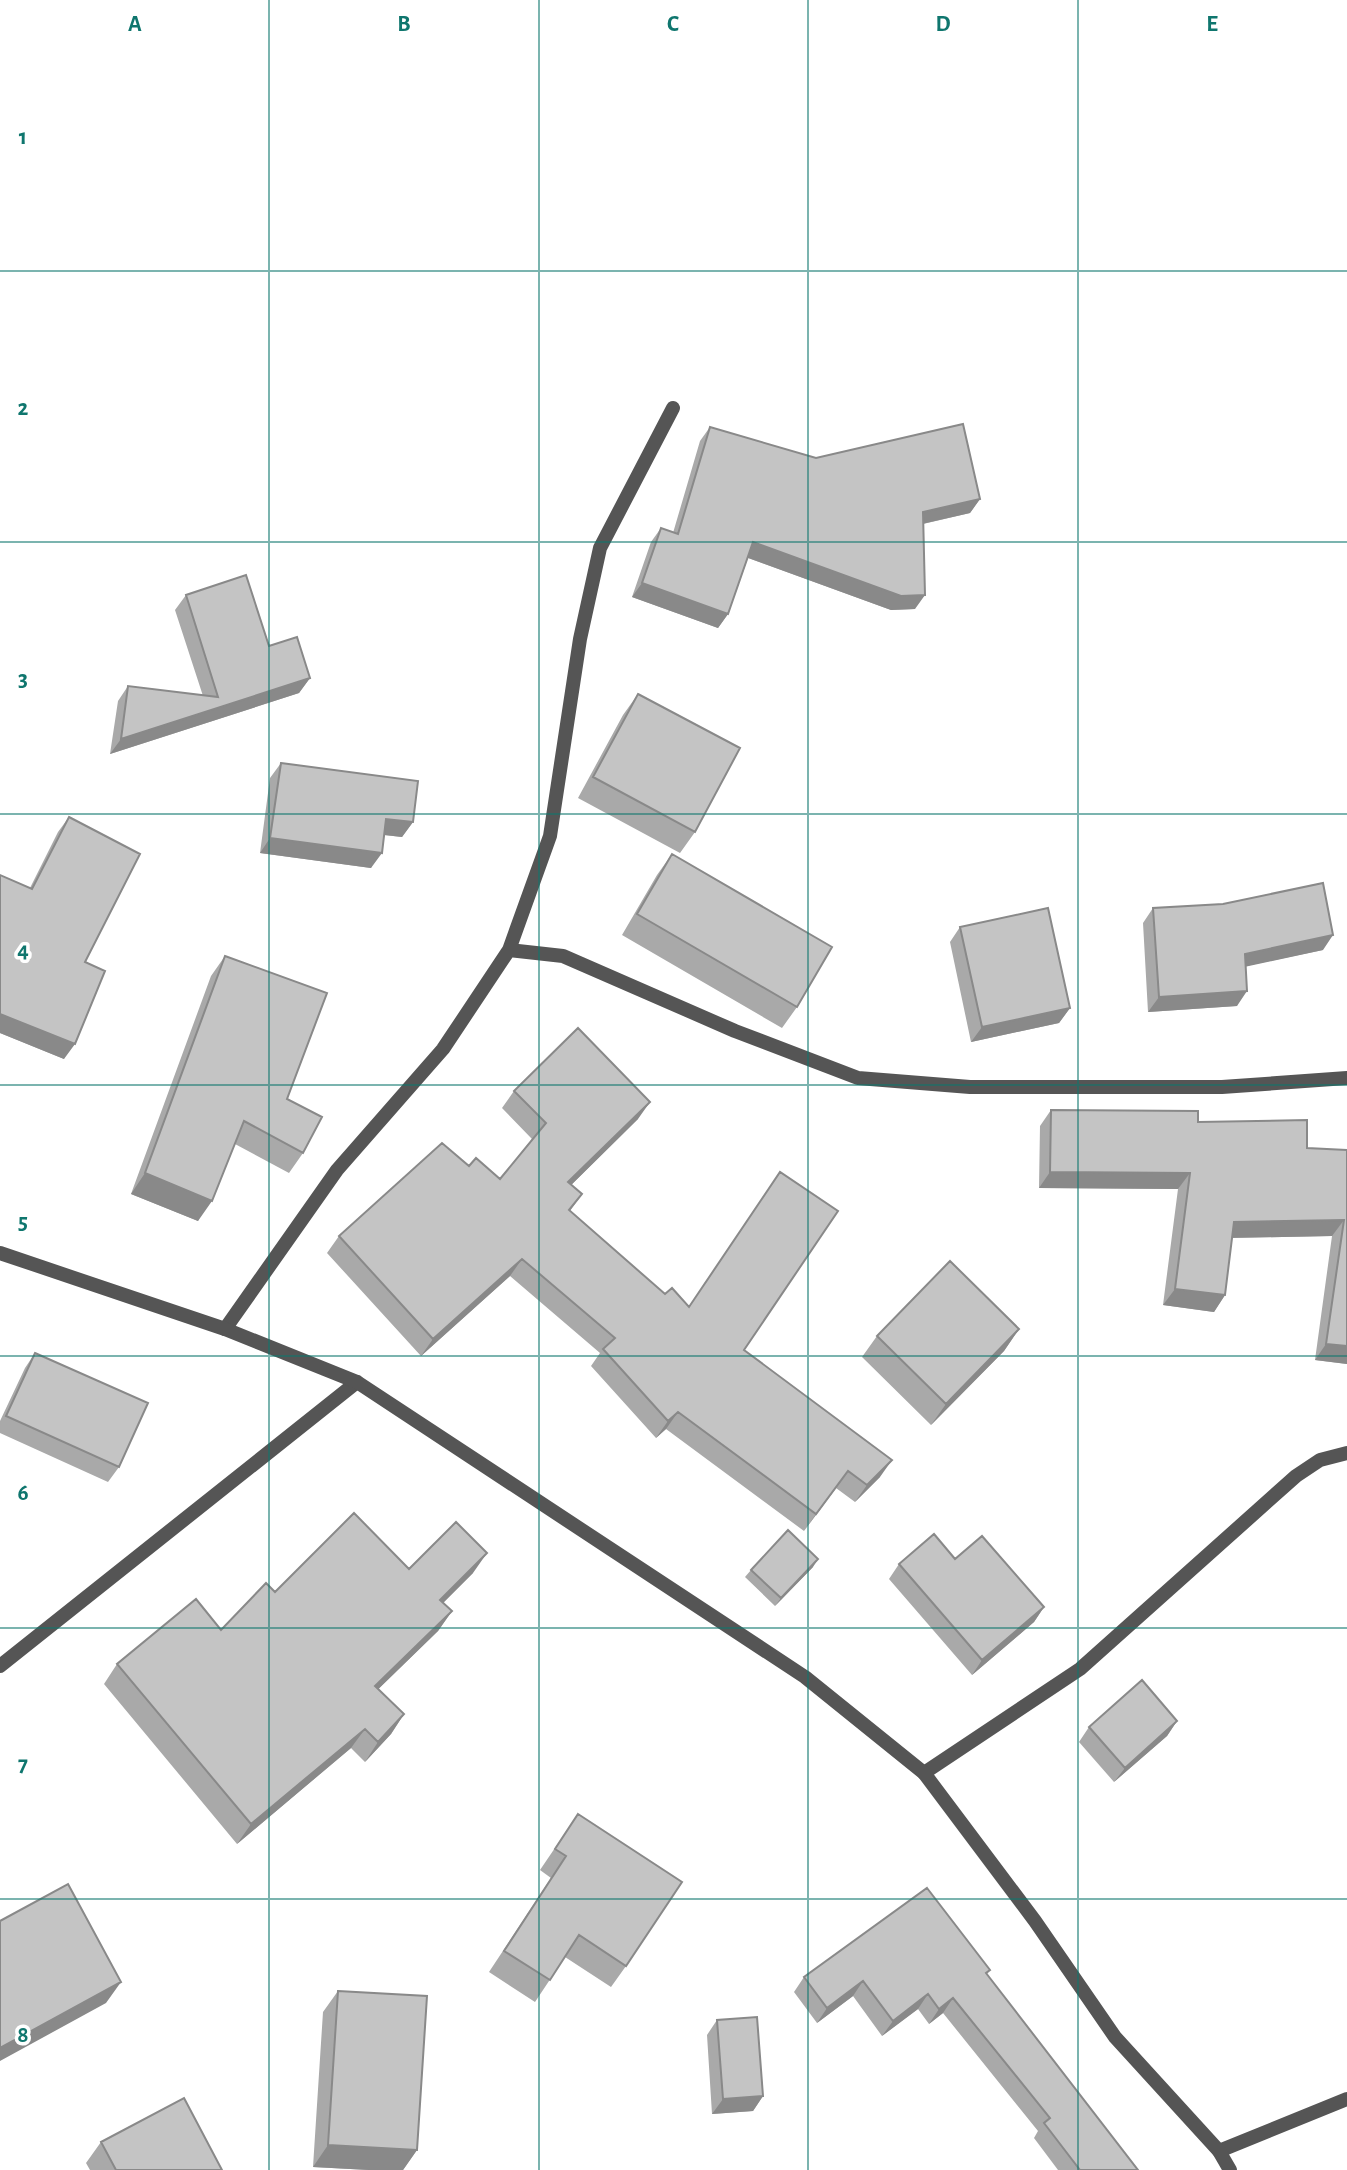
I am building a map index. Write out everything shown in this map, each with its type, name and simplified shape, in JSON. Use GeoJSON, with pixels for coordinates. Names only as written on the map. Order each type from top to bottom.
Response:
{"type":"FeatureCollection","features":[{"type":"Feature","properties":{"kind":"street"},"geometry":{"type":"LineString","coordinates":[[225,1329],[337,1170],[443,1049],[509,950],[550,836],[580,639],[600,548],[673,408]]}},
{"type":"Feature","properties":{"kind":"street"},"geometry":{"type":"LineString","coordinates":[[509,950],[563,956],[734,1031],[858,1078],[983,1087],[1223,1087],[1347,1078]]}},
{"type":"Feature","properties":{"kind":"street"},"geometry":{"type":"LineString","coordinates":[[0,1253],[225,1329],[357,1382],[805,1677],[923,1773],[1035,1921],[1115,2037],[1219,2151],[1230,2170]]}},
{"type":"Feature","properties":{"kind":"street"},"geometry":{"type":"LineString","coordinates":[[0,1666],[357,1382]]}},
{"type":"Feature","properties":{"kind":"street"},"geometry":{"type":"LineString","coordinates":[[923,1773],[1080,1669],[1296,1476],[1320,1460],[1347,1453]]}},
{"type":"Feature","properties":{"kind":"street"},"geometry":{"type":"LineString","coordinates":[[1219,2151],[1347,2099]]}},
{"type":"Feature","properties":{"kind":"building"},"geometry":{"type":"Polygon","coordinates":[[[963,424],[980,499],[923,512],[925,595],[901,596],[753,542],[728,614],[642,583],[661,528],[678,534],[710,427],[816,458],[963,424]]]}},
{"type":"Feature","properties":{"kind":"building"},"geometry":{"type":"Polygon","coordinates":[[[246,575],[269,646],[297,637],[310,678],[121,739],[128,686],[218,697],[186,595],[246,575]]]}},
{"type":"Feature","properties":{"kind":"building"},"geometry":{"type":"Polygon","coordinates":[[[638,694],[740,748],[695,832],[593,777],[638,694]]]}},
{"type":"Feature","properties":{"kind":"building"},"geometry":{"type":"Polygon","coordinates":[[[281,763],[418,781],[413,822],[386,819],[382,853],[270,838],[281,763]]]}},
{"type":"Feature","properties":{"kind":"building"},"geometry":{"type":"Polygon","coordinates":[[[69,817],[140,854],[85,962],[105,971],[75,1044],[0,1014],[0,875],[32,889],[69,817]]]}},
{"type":"Feature","properties":{"kind":"building"},"geometry":{"type":"Polygon","coordinates":[[[672,854],[832,947],[797,1007],[637,914],[672,854]]]}},
{"type":"Feature","properties":{"kind":"building"},"geometry":{"type":"Polygon","coordinates":[[[1323,883],[1333,935],[1245,954],[1247,991],[1159,997],[1153,908],[1223,904],[1323,883]]]}},
{"type":"Feature","properties":{"kind":"building"},"geometry":{"type":"Polygon","coordinates":[[[1048,908],[1070,1008],[982,1027],[960,927],[1048,908]]]}},
{"type":"Feature","properties":{"kind":"building"},"geometry":{"type":"Polygon","coordinates":[[[225,956],[327,993],[287,1099],[322,1117],[303,1153],[244,1121],[212,1201],[145,1173],[225,956]]]}},
{"type":"Feature","properties":{"kind":"building"},"geometry":{"type":"Polygon","coordinates":[[[578,1028],[650,1102],[568,1182],[582,1194],[569,1210],[665,1294],[672,1288],[689,1307],[780,1172],[838,1211],[744,1350],[892,1460],[867,1485],[848,1471],[816,1514],[678,1412],[668,1421],[603,1349],[615,1338],[522,1259],[433,1339],[339,1236],[442,1143],[469,1166],[476,1158],[500,1179],[546,1123],[514,1091],[578,1028]]]}},
{"type":"Feature","properties":{"kind":"building"},"geometry":{"type":"Polygon","coordinates":[[[1051,1110],[1198,1111],[1198,1122],[1307,1120],[1307,1148],[1347,1150],[1347,1346],[1326,1344],[1344,1220],[1234,1222],[1225,1295],[1175,1289],[1190,1173],[1050,1172],[1051,1110]]]}},
{"type":"Feature","properties":{"kind":"building"},"geometry":{"type":"Polygon","coordinates":[[[950,1261],[1019,1329],[946,1404],[877,1336],[950,1261]]]}},
{"type":"Feature","properties":{"kind":"building"},"geometry":{"type":"Polygon","coordinates":[[[35,1353],[148,1403],[119,1467],[6,1416],[35,1353]]]}},
{"type":"Feature","properties":{"kind":"building"},"geometry":{"type":"Polygon","coordinates":[[[354,1513],[409,1569],[456,1522],[487,1553],[440,1600],[452,1611],[375,1686],[404,1714],[378,1742],[365,1729],[251,1824],[117,1664],[196,1599],[221,1630],[266,1583],[275,1592],[354,1513]]]}},
{"type":"Feature","properties":{"kind":"building"},"geometry":{"type":"Polygon","coordinates":[[[788,1530],[818,1559],[781,1598],[751,1570],[788,1530]]]}},
{"type":"Feature","properties":{"kind":"building"},"geometry":{"type":"Polygon","coordinates":[[[934,1534],[955,1559],[982,1536],[1044,1607],[982,1660],[899,1564],[934,1534]]]}},
{"type":"Feature","properties":{"kind":"building"},"geometry":{"type":"Polygon","coordinates":[[[1142,1680],[1177,1721],[1125,1768],[1089,1727],[1142,1680]]]}},
{"type":"Feature","properties":{"kind":"building"},"geometry":{"type":"Polygon","coordinates":[[[578,1814],[682,1882],[626,1966],[579,1935],[550,1980],[504,1951],[566,1856],[555,1849],[578,1814]]]}},
{"type":"Feature","properties":{"kind":"building"},"geometry":{"type":"Polygon","coordinates":[[[68,1884],[121,1982],[0,2048],[0,1921],[68,1884]]]}},
{"type":"Feature","properties":{"kind":"building"},"geometry":{"type":"Polygon","coordinates":[[[927,1888],[990,1970],[986,1973],[1138,2170],[1080,2170],[1044,2123],[1050,2118],[953,1998],[939,2009],[928,1994],[893,2021],[863,1981],[827,2008],[804,1977],[927,1888]]]}},
{"type":"Feature","properties":{"kind":"building"},"geometry":{"type":"Polygon","coordinates":[[[338,1991],[427,1996],[417,2150],[328,2145],[338,1991]]]}},
{"type":"Feature","properties":{"kind":"building"},"geometry":{"type":"Polygon","coordinates":[[[757,2017],[763,2096],[723,2099],[717,2020],[757,2017]]]}},
{"type":"Feature","properties":{"kind":"building"},"geometry":{"type":"Polygon","coordinates":[[[184,2098],[222,2170],[116,2170],[101,2142],[184,2098]]]}}]}
